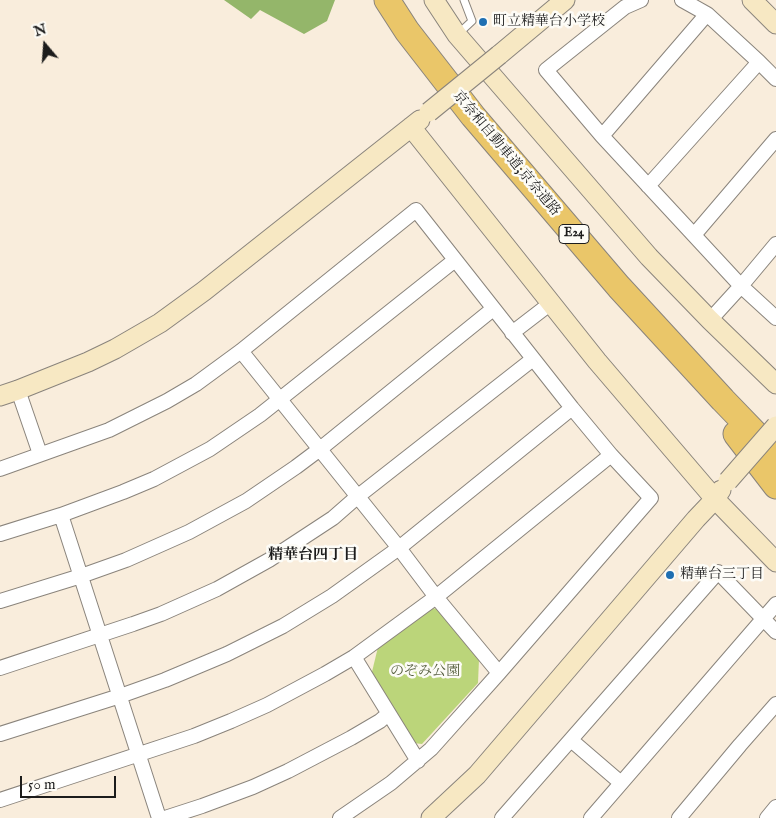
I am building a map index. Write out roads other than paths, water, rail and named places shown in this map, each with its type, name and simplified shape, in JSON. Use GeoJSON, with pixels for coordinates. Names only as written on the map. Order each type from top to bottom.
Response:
{"type":"FeatureCollection","features":[{"type":"Feature","properties":{"kind":"highway","name":"京奈和自動車道;京奈道路"},"geometry":{"type":"LineString","coordinates":[[388,0],[408,32],[473,116],[619,287],[776,455]]}},
{"type":"Feature","properties":{"kind":"highway","name":"京奈和自動車道;京奈道路"},"geometry":{"type":"LineString","coordinates":[[388,0],[415,28],[472,101],[677,340],[776,442]]}},
{"type":"Feature","properties":{"kind":"highway"},"geometry":{"type":"LineString","coordinates":[[619,287],[776,486]]}},
{"type":"Feature","properties":{"kind":"street"},"geometry":{"type":"LineString","coordinates":[[434,0],[457,36],[649,258],[776,384]]}},
{"type":"Feature","properties":{"kind":"street"},"geometry":{"type":"LineString","coordinates":[[0,396],[88,362],[160,323],[204,291],[347,176],[411,128],[564,0]]}},
{"type":"Feature","properties":{"kind":"street"},"geometry":{"type":"LineString","coordinates":[[641,0],[625,6],[546,70],[602,136],[648,186],[741,286],[776,318]]}},
{"type":"Feature","properties":{"kind":"street"},"geometry":{"type":"LineString","coordinates":[[682,0],[707,14],[776,79]]}},
{"type":"Feature","properties":{"kind":"street"},"geometry":{"type":"LineString","coordinates":[[752,0],[776,24]]}},
{"type":"Feature","properties":{"kind":"street"},"geometry":{"type":"LineString","coordinates":[[602,136],[707,14]]}},
{"type":"Feature","properties":{"kind":"street"},"geometry":{"type":"LineString","coordinates":[[648,186],[759,62]]}},
{"type":"Feature","properties":{"kind":"street"},"geometry":{"type":"LineString","coordinates":[[411,128],[597,361],[715,499],[776,562]]}},
{"type":"Feature","properties":{"kind":"street"},"geometry":{"type":"LineString","coordinates":[[694,235],[776,139]]}},
{"type":"Feature","properties":{"kind":"street"},"geometry":{"type":"LineString","coordinates":[[0,469],[109,430],[145,413],[196,384],[241,351],[416,210],[572,408],[611,455],[651,498],[499,674],[431,749],[391,783],[340,818]]}},
{"type":"Feature","properties":{"kind":"street"},"geometry":{"type":"LineString","coordinates":[[710,320],[776,244]]}},
{"type":"Feature","properties":{"kind":"street"},"geometry":{"type":"LineString","coordinates":[[0,534],[61,515],[123,492],[154,479],[210,449],[260,415],[455,260]]}},
{"type":"Feature","properties":{"kind":"street"},"geometry":{"type":"LineString","coordinates":[[512,333],[551,303]]}},
{"type":"Feature","properties":{"kind":"street"},"geometry":{"type":"LineString","coordinates":[[0,601],[81,576],[158,547],[220,516],[271,484],[320,449],[493,309]]}},
{"type":"Feature","properties":{"kind":"street"},"geometry":{"type":"LineString","coordinates":[[241,351],[499,674]]}},
{"type":"Feature","properties":{"kind":"street"},"geometry":{"type":"LineString","coordinates":[[0,668],[168,611],[217,589],[269,560],[333,518],[357,497],[533,359]]}},
{"type":"Feature","properties":{"kind":"street"},"geometry":{"type":"LineString","coordinates":[[18,390],[40,454]]}},
{"type":"Feature","properties":{"kind":"street"},"geometry":{"type":"LineString","coordinates":[[0,734],[120,696],[196,668],[283,626],[332,596],[398,548],[572,408]]}},
{"type":"Feature","properties":{"kind":"street"},"geometry":{"type":"LineString","coordinates":[[432,818],[477,775],[776,426]]}},
{"type":"Feature","properties":{"kind":"street"},"geometry":{"type":"LineString","coordinates":[[0,800],[194,736],[231,721],[296,690],[354,658],[436,597],[611,455]]}},
{"type":"Feature","properties":{"kind":"street"},"geometry":{"type":"LineString","coordinates":[[61,515],[159,818]]}},
{"type":"Feature","properties":{"kind":"street"},"geometry":{"type":"LineString","coordinates":[[502,818],[718,572],[776,632]]}},
{"type":"Feature","properties":{"kind":"street"},"geometry":{"type":"LineString","coordinates":[[591,818],[776,604]]}},
{"type":"Feature","properties":{"kind":"street"},"geometry":{"type":"LineString","coordinates":[[354,658],[418,761]]}},
{"type":"Feature","properties":{"kind":"street"},"geometry":{"type":"LineString","coordinates":[[679,818],[776,704]]}},
{"type":"Feature","properties":{"kind":"street"},"geometry":{"type":"LineString","coordinates":[[165,818],[253,787],[288,771],[351,738],[380,721],[388,714]]}},
{"type":"Feature","properties":{"kind":"street"},"geometry":{"type":"LineString","coordinates":[[572,740],[621,783]]}},
{"type":"Feature","properties":{"kind":"street"},"geometry":{"type":"LineString","coordinates":[[767,818],[776,807]]}},
{"type":"Feature","properties":{"kind":"lane"},"geometry":{"type":"LineString","coordinates":[[457,36],[472,21],[464,0]]}},
{"type":"Feature","properties":{"kind":"place","name":"町立精華台小学校"},"geometry":{"type":"Point","coordinates":[483,22]}},
{"type":"Feature","properties":{"kind":"place","name":"精華台三丁目"},"geometry":{"type":"Point","coordinates":[670,575]}},
{"type":"Feature","properties":{"kind":"district","name":"精華台四丁目"},"geometry":{"type":"Point","coordinates":[313,556]}},
{"type":"Feature","properties":{"kind":"park label","name":"のぞみ公園"},"geometry":{"type":"Point","coordinates":[425,672]}}]}
